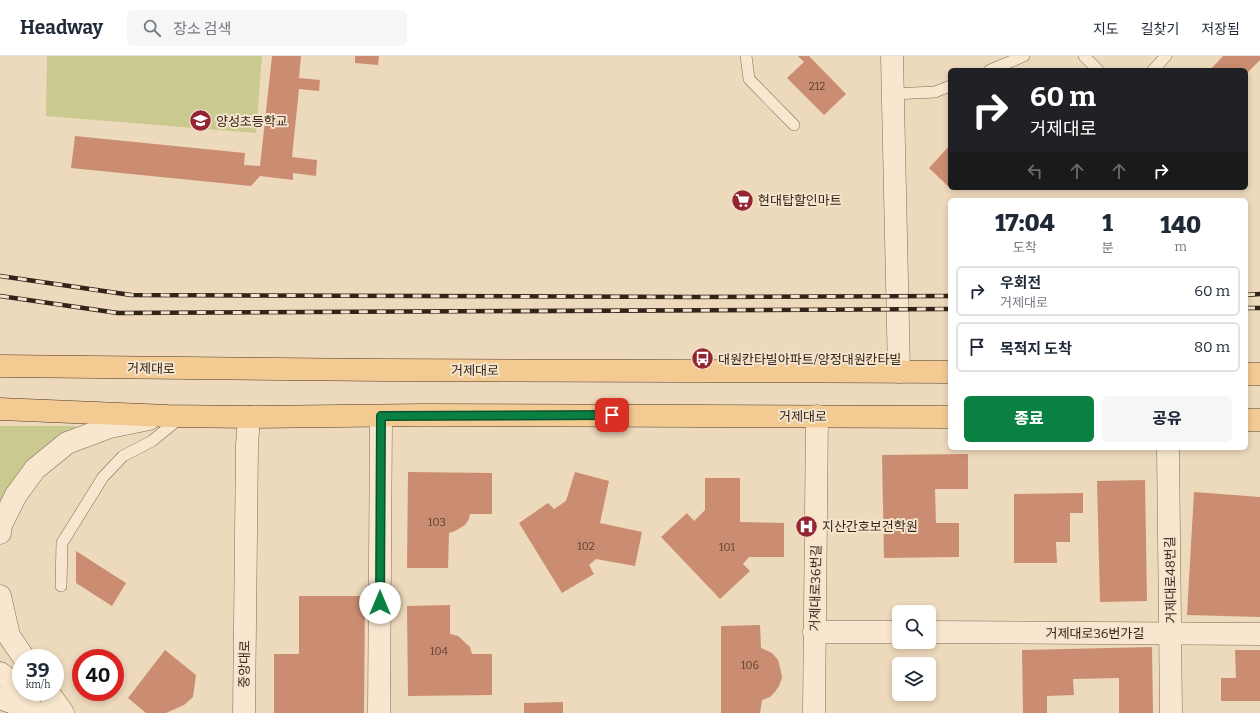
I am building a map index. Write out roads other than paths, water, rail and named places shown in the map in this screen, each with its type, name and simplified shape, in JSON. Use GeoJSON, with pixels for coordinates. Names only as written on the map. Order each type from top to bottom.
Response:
{"type":"FeatureCollection","features":[{"type":"Feature","properties":{"kind":"main road","name":"거제대로"},"geometry":{"type":"LineString","coordinates":[[0,366],[381,370],[948,372]]}},
{"type":"Feature","properties":{"kind":"main road"},"geometry":{"type":"LineString","coordinates":[[1248,374],[1260,374]]}},
{"type":"Feature","properties":{"kind":"main road","name":"거제대로"},"geometry":{"type":"LineString","coordinates":[[0,408],[176,416],[249,417],[439,415],[948,417]]}},
{"type":"Feature","properties":{"kind":"main road"},"geometry":{"type":"LineString","coordinates":[[1248,420],[1260,420]]}},
{"type":"Feature","properties":{"kind":"street"},"geometry":{"type":"LineString","coordinates":[[892,56],[899,372]]}},
{"type":"Feature","properties":{"kind":"street"},"geometry":{"type":"LineString","coordinates":[[0,533],[1,525],[16,495],[35,469],[67,443],[110,427],[176,416]]}},
{"type":"Feature","properties":{"kind":"street"},"geometry":{"type":"LineString","coordinates":[[379,713],[381,416]]}},
{"type":"Feature","properties":{"kind":"street","name":"거제대로36번길"},"geometry":{"type":"LineString","coordinates":[[814,713],[817,416]]}},
{"type":"Feature","properties":{"kind":"street","name":"중앙대로"},"geometry":{"type":"LineString","coordinates":[[244,713],[249,417]]}},
{"type":"Feature","properties":{"kind":"street","name":"거제대로48번길"},"geometry":{"type":"LineString","coordinates":[[1168,450],[1172,713]]}},
{"type":"Feature","properties":{"kind":"street"},"geometry":{"type":"LineString","coordinates":[[0,596],[10,636],[18,649]]}},
{"type":"Feature","properties":{"kind":"street"},"geometry":{"type":"LineString","coordinates":[[814,632],[892,632]]}},
{"type":"Feature","properties":{"kind":"street","name":"거제대로36번가길"},"geometry":{"type":"LineString","coordinates":[[936,632],[1260,634]]}},
{"type":"Feature","properties":{"kind":"street"},"geometry":{"type":"LineString","coordinates":[[0,672],[12,681]]}},
{"type":"Feature","properties":{"kind":"street"},"geometry":{"type":"LineString","coordinates":[[0,698],[40,713]]}},
{"type":"Feature","properties":{"kind":"street"},"geometry":{"type":"LineString","coordinates":[[39,701],[55,713]]}},
{"type":"Feature","properties":{"kind":"street"},"geometry":{"type":"LineString","coordinates":[[54,701],[63,713]]}},
{"type":"Feature","properties":{"kind":"lane"},"geometry":{"type":"LineString","coordinates":[[746,56],[749,79],[794,125]]}},
{"type":"Feature","properties":{"kind":"lane"},"geometry":{"type":"LineString","coordinates":[[995,68],[1024,56]]}},
{"type":"Feature","properties":{"kind":"lane"},"geometry":{"type":"LineString","coordinates":[[1084,56],[1096,68]]}},
{"type":"Feature","properties":{"kind":"lane"},"geometry":{"type":"LineString","coordinates":[[1155,68],[1166,56]]}},
{"type":"Feature","properties":{"kind":"lane"},"geometry":{"type":"LineString","coordinates":[[892,94],[935,92],[948,87]]}},
{"type":"Feature","properties":{"kind":"lane"},"geometry":{"type":"LineString","coordinates":[[61,586],[62,543],[103,477],[123,456],[152,441],[176,416]]}},
{"type":"Feature","properties":{"kind":"railway"},"geometry":{"type":"LineString","coordinates":[[0,276],[131,295],[690,297],[948,296]]}},
{"type":"Feature","properties":{"kind":"railway"},"geometry":{"type":"LineString","coordinates":[[1248,295],[1260,294]]}},
{"type":"Feature","properties":{"kind":"railway"},"geometry":{"type":"LineString","coordinates":[[0,296],[118,313],[948,309]]}},
{"type":"Feature","properties":{"kind":"railway"},"geometry":{"type":"LineString","coordinates":[[1248,308],[1260,308]]}},
{"type":"Feature","properties":{"kind":"place","name":"양성초등학교"},"geometry":{"type":"Point","coordinates":[200,121]}},
{"type":"Feature","properties":{"kind":"place","name":"현대탑할인마트"},"geometry":{"type":"Point","coordinates":[743,200]}},
{"type":"Feature","properties":{"kind":"place","name":"대원칸타빌아파트/양정대원칸타빌"},"geometry":{"type":"Point","coordinates":[703,359]}},
{"type":"Feature","properties":{"kind":"place","name":"지산간호보건학원"},"geometry":{"type":"Point","coordinates":[807,526]}}]}
